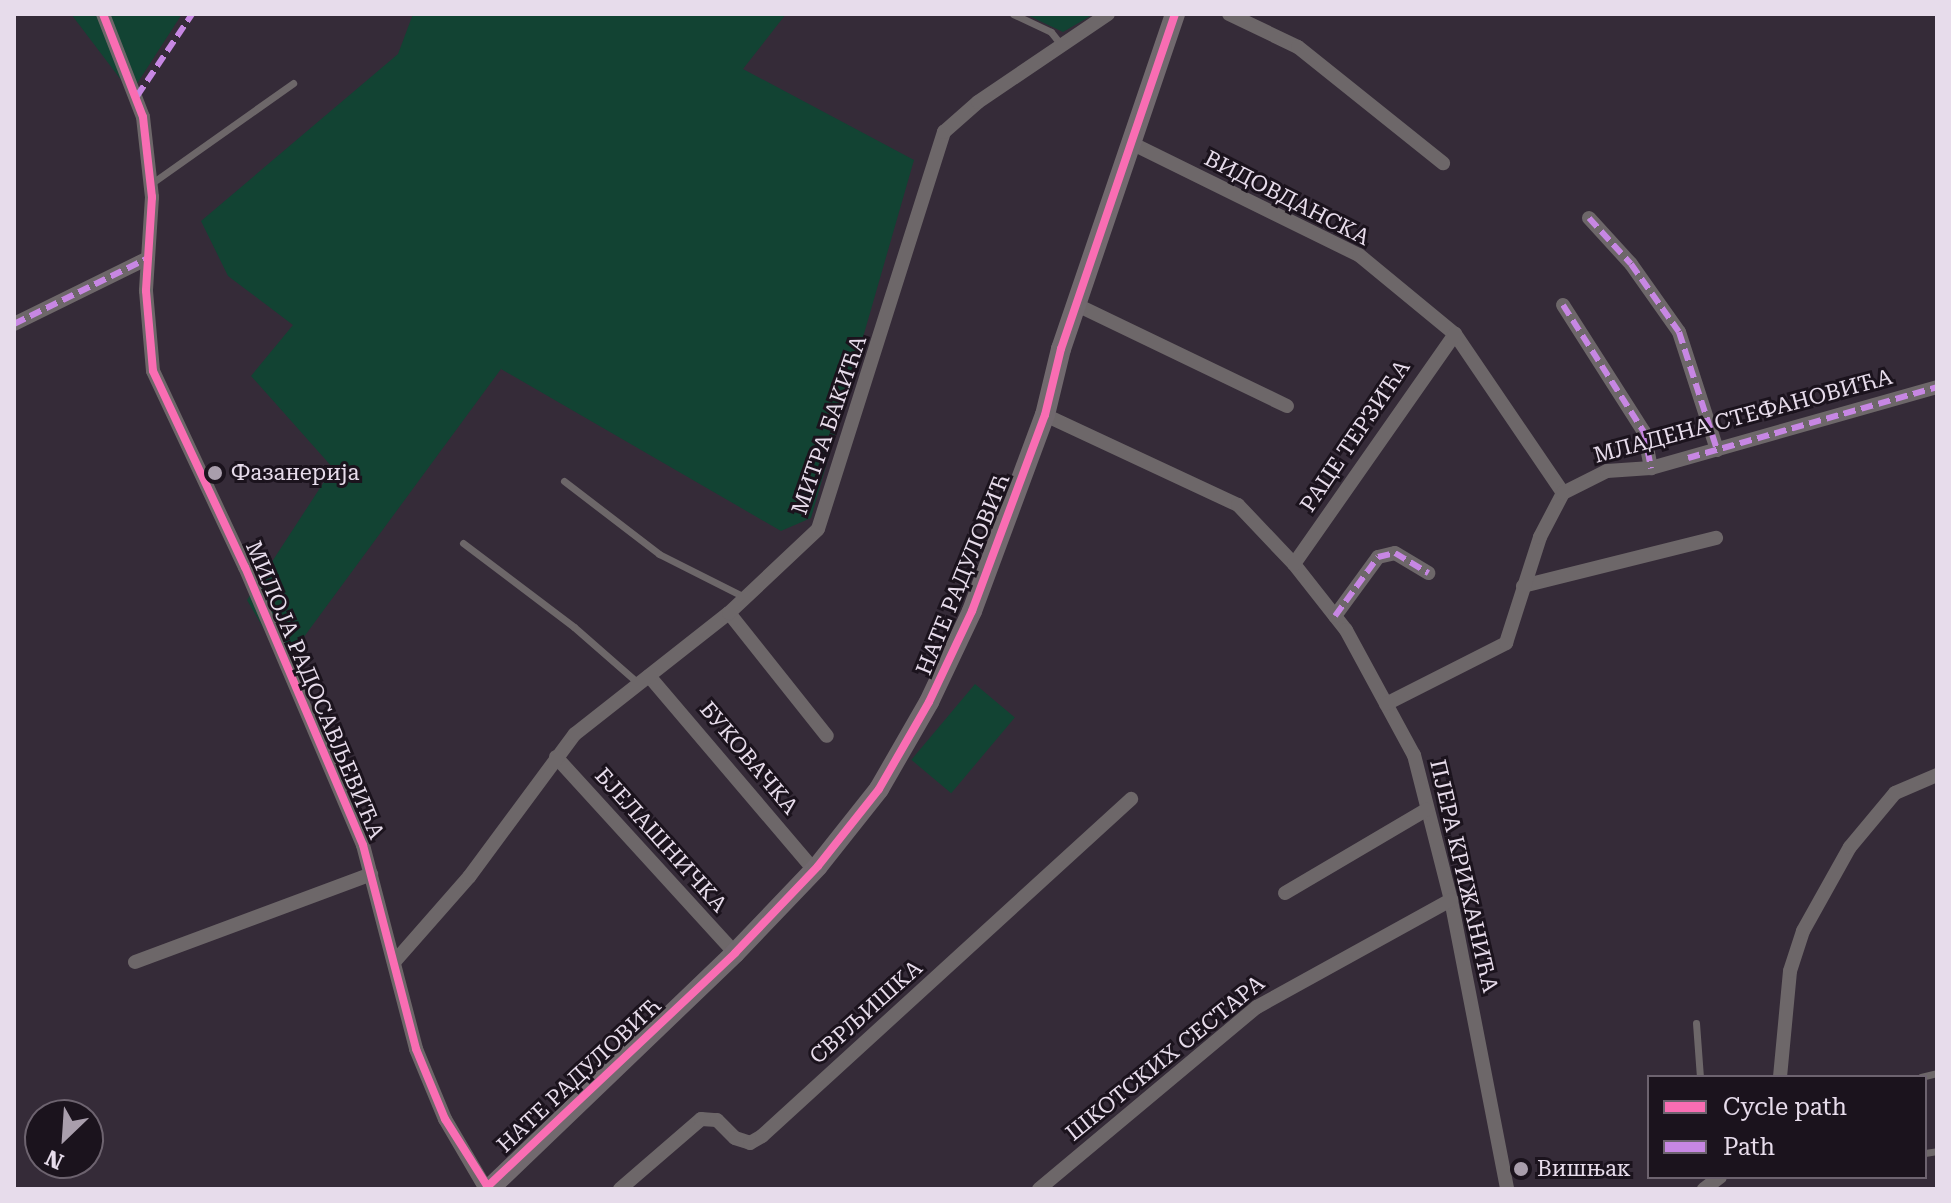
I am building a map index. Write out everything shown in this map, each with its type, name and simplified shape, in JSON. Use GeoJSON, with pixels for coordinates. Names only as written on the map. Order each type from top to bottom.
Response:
{"type":"FeatureCollection","features":[{"type":"Feature","properties":{"kind":"street","name":"МИЛОЈА РАДОСАВЉЕВИЋА"},"geometry":{"type":"LineString","coordinates":[[103,14],[137,96],[151,183],[148,258],[153,371],[245,567],[371,874],[396,960],[416,1049],[445,1119],[487,1188]]}},
{"type":"Feature","properties":{"kind":"street","name":"МИТРА БАКИЋА"},"geometry":{"type":"LineString","coordinates":[[396,960],[469,877],[575,734],[729,613],[818,529],[944,132],[1022,70],[1064,47],[1108,14]]}},
{"type":"Feature","properties":{"kind":"street","name":"НАТЕ РАДУЛОВИЋ"},"geometry":{"type":"LineString","coordinates":[[487,1188],[735,953],[814,870],[879,789],[929,702],[972,611],[1045,415],[1129,142],[1175,14]]}},
{"type":"Feature","properties":{"kind":"street"},"geometry":{"type":"LineString","coordinates":[[1229,14],[1298,47],[1443,163]]}},
{"type":"Feature","properties":{"kind":"street","name":"ВИДОВДАНСКА"},"geometry":{"type":"LineString","coordinates":[[1129,142],[1359,255],[1455,334],[1563,493]]}},
{"type":"Feature","properties":{"kind":"street"},"geometry":{"type":"LineString","coordinates":[[1589,218],[1631,264],[1679,332],[1717,450]]}},
{"type":"Feature","properties":{"kind":"street"},"geometry":{"type":"LineString","coordinates":[[14,324],[148,258]]}},
{"type":"Feature","properties":{"kind":"street"},"geometry":{"type":"LineString","coordinates":[[1077,305],[1287,406]]}},
{"type":"Feature","properties":{"kind":"street"},"geometry":{"type":"LineString","coordinates":[[1563,305],[1644,432],[1651,468]]}},
{"type":"Feature","properties":{"kind":"street","name":"РАЦЕ ТЕРЗИЋА"},"geometry":{"type":"LineString","coordinates":[[1294,564],[1455,334]]}},
{"type":"Feature","properties":{"kind":"street","name":"МЛАДЕНА СТЕФАНОВИЋА"},"geometry":{"type":"LineString","coordinates":[[1563,493],[1607,471],[1651,468],[1937,387]]}},
{"type":"Feature","properties":{"kind":"street","name":"ПЈЕРА КРИЖАНИЋА"},"geometry":{"type":"LineString","coordinates":[[1045,415],[1238,505],[1294,564],[1335,616],[1414,755],[1451,900],[1507,1189]]}},
{"type":"Feature","properties":{"kind":"street"},"geometry":{"type":"LineString","coordinates":[[1386,704],[1506,643],[1540,537],[1563,493]]}},
{"type":"Feature","properties":{"kind":"street"},"geometry":{"type":"LineString","coordinates":[[1523,586],[1716,538]]}},
{"type":"Feature","properties":{"kind":"street"},"geometry":{"type":"LineString","coordinates":[[1335,616],[1378,557],[1395,553],[1428,573]]}},
{"type":"Feature","properties":{"kind":"street"},"geometry":{"type":"LineString","coordinates":[[729,613],[827,736]]}},
{"type":"Feature","properties":{"kind":"street","name":"БУКОВАЧКА"},"geometry":{"type":"LineString","coordinates":[[644,680],[814,870]]}},
{"type":"Feature","properties":{"kind":"street","name":"БЈЕЛАШНИЧКА"},"geometry":{"type":"LineString","coordinates":[[556,757],[735,953]]}},
{"type":"Feature","properties":{"kind":"street"},"geometry":{"type":"LineString","coordinates":[[1780,1075],[1790,971],[1803,931],[1850,847],[1895,793],[1937,775]]}},
{"type":"Feature","properties":{"kind":"street","name":"СВРЉИШКА"},"geometry":{"type":"LineString","coordinates":[[620,1189],[701,1119],[717,1120],[735,1138],[750,1143],[762,1136],[1131,799]]}},
{"type":"Feature","properties":{"kind":"street"},"geometry":{"type":"LineString","coordinates":[[1285,893],[1426,810]]}},
{"type":"Feature","properties":{"kind":"street","name":"МИЛОЈА РАДОСАВЉЕВИЋА"},"geometry":{"type":"LineString","coordinates":[[135,962],[371,874]]}},
{"type":"Feature","properties":{"kind":"street","name":"ШКОТСКИХ СЕСТАРА"},"geometry":{"type":"LineString","coordinates":[[1039,1189],[1257,1007],[1451,900]]}},
{"type":"Feature","properties":{"kind":"lane"},"geometry":{"type":"LineString","coordinates":[[1013,14],[1051,32],[1064,47]]}},
{"type":"Feature","properties":{"kind":"lane"},"geometry":{"type":"LineString","coordinates":[[151,183],[293,83]]}},
{"type":"Feature","properties":{"kind":"lane"},"geometry":{"type":"LineString","coordinates":[[564,481],[659,554],[746,598]]}},
{"type":"Feature","properties":{"kind":"lane"},"geometry":{"type":"LineString","coordinates":[[463,543],[644,680]]}},
{"type":"Feature","properties":{"kind":"lane"},"geometry":{"type":"LineString","coordinates":[[1696,1023],[1700,1075]]}},
{"type":"Feature","properties":{"kind":"green space"},"geometry":{"type":"Polygon","coordinates":[[[71,14],[182,14],[131,93],[71,14]]]}},
{"type":"Feature","properties":{"kind":"green space"},"geometry":{"type":"Polygon","coordinates":[[[413,14],[786,14],[743,69],[914,160],[811,518],[781,531],[501,369],[284,664],[247,600],[333,468],[251,376],[293,325],[228,276],[201,221],[398,54],[413,14]]]}},
{"type":"Feature","properties":{"kind":"green space"},"geometry":{"type":"Polygon","coordinates":[[[1025,14],[1094,14],[1063,32],[1025,14]]]}},
{"type":"Feature","properties":{"kind":"green space"},"geometry":{"type":"Polygon","coordinates":[[[975,684],[1015,717],[951,793],[911,760],[975,684]]]}},
{"type":"Feature","properties":{"kind":"marked path"},"geometry":{"type":"LineString","coordinates":[[137,96],[192,14]]}},
{"type":"Feature","properties":{"kind":"marked path"},"geometry":{"type":"LineString","coordinates":[[1589,218],[1631,264],[1679,332],[1717,450]]}},
{"type":"Feature","properties":{"kind":"marked path"},"geometry":{"type":"LineString","coordinates":[[14,324],[148,258]]}},
{"type":"Feature","properties":{"kind":"marked path"},"geometry":{"type":"LineString","coordinates":[[1563,305],[1644,432],[1651,468]]}},
{"type":"Feature","properties":{"kind":"marked path"},"geometry":{"type":"LineString","coordinates":[[1688,458],[1937,387]]}},
{"type":"Feature","properties":{"kind":"marked path"},"geometry":{"type":"LineString","coordinates":[[1335,616],[1378,557],[1395,553],[1428,573]]}},
{"type":"Feature","properties":{"kind":"cycle path"},"geometry":{"type":"LineString","coordinates":[[103,14],[143,117],[152,197],[146,291],[153,371],[245,567],[363,845],[416,1049],[445,1119],[489,1189]]}},
{"type":"Feature","properties":{"kind":"cycle path"},"geometry":{"type":"LineString","coordinates":[[487,1187],[735,953],[818,866],[879,789],[929,702],[972,611],[1045,415],[1061,349],[1175,14]]}},
{"type":"Feature","properties":{"kind":"place","name":"Фазанерија"},"geometry":{"type":"Point","coordinates":[215,473]}},
{"type":"Feature","properties":{"kind":"place","name":"Вишњак"},"geometry":{"type":"Point","coordinates":[1521,1169]}}]}
